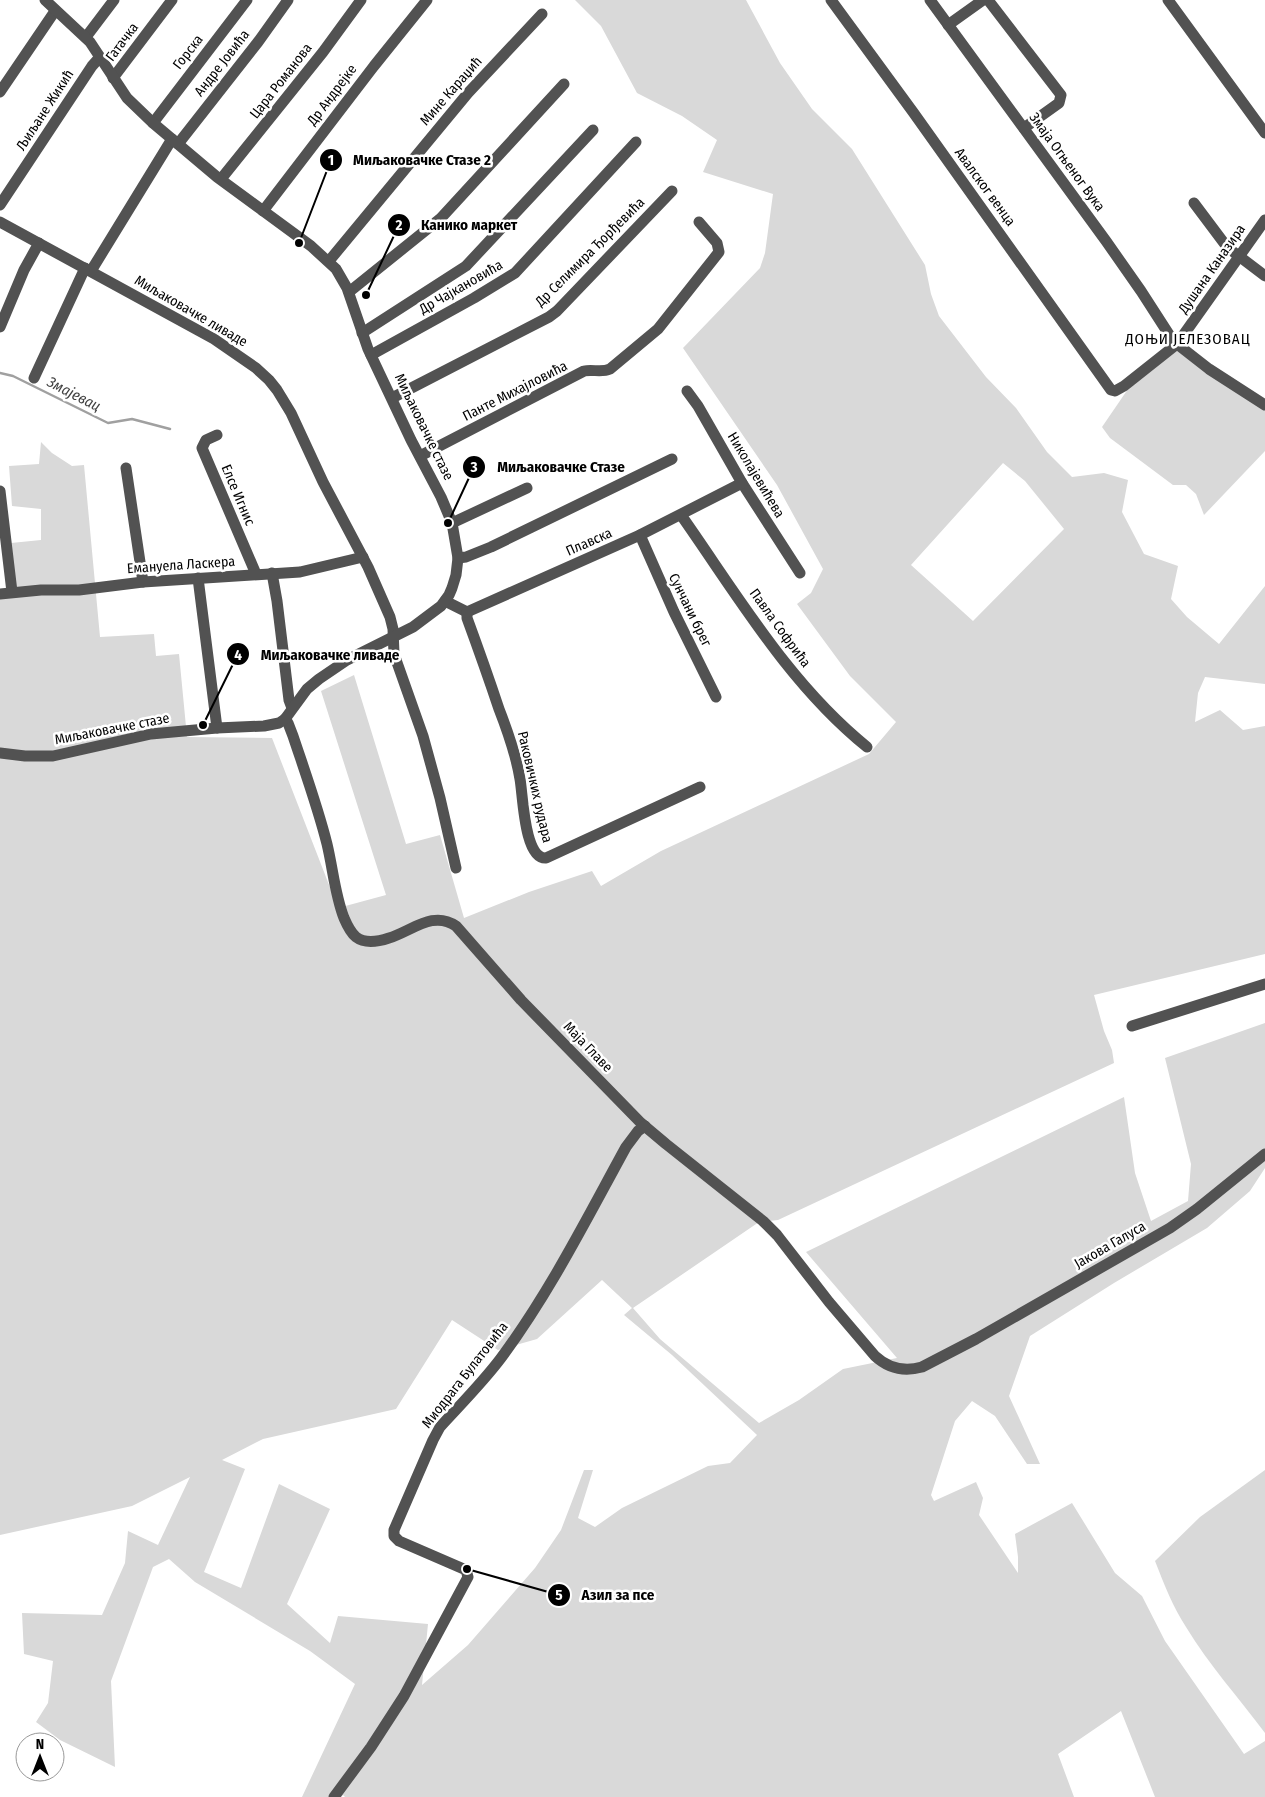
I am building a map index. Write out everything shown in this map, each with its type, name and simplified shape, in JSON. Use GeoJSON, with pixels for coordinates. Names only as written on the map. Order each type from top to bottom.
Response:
{"type":"FeatureCollection","features":[{"type":"Feature","properties":{"kind":"street","name":"Миљаковачке стазе"},"geometry":{"type":"LineString","coordinates":[[0,753],[25,756],[54,756],[141,735],[275,724],[284,719],[307,689],[334,668],[424,620],[445,601],[450,595],[456,575],[458,558],[452,523],[442,497],[371,355],[349,292],[339,273],[329,261],[221,179],[153,123],[127,98],[86,37],[45,0]]}},
{"type":"Feature","properties":{"kind":"street"},"geometry":{"type":"LineString","coordinates":[[86,37],[114,0]]}},
{"type":"Feature","properties":{"kind":"street","name":"Гатачка"},"geometry":{"type":"LineString","coordinates":[[113,78],[172,0]]}},
{"type":"Feature","properties":{"kind":"street","name":"Горска"},"geometry":{"type":"LineString","coordinates":[[153,123],[247,0]]}},
{"type":"Feature","properties":{"kind":"street","name":"Андре Јовића"},"geometry":{"type":"LineString","coordinates":[[34,378],[88,269],[175,141],[258,42],[288,0]]}},
{"type":"Feature","properties":{"kind":"street","name":"Цара Романова"},"geometry":{"type":"LineString","coordinates":[[221,179],[323,52],[361,0]]}},
{"type":"Feature","properties":{"kind":"street","name":"Др Андрејке"},"geometry":{"type":"LineString","coordinates":[[262,210],[427,0]]}},
{"type":"Feature","properties":{"kind":"street","name":"Авалског венца"},"geometry":{"type":"LineString","coordinates":[[831,0],[913,112],[1108,388],[1114,391]]}},
{"type":"Feature","properties":{"kind":"street","name":"Змаја Огњеног Вука"},"geometry":{"type":"LineString","coordinates":[[930,0],[1106,241],[1170,336],[1177,344],[1217,374],[1265,405]]}},
{"type":"Feature","properties":{"kind":"street"},"geometry":{"type":"LineString","coordinates":[[948,25],[983,0]]}},
{"type":"Feature","properties":{"kind":"street"},"geometry":{"type":"LineString","coordinates":[[988,0],[1061,94],[1059,103],[1024,128]]}},
{"type":"Feature","properties":{"kind":"street"},"geometry":{"type":"LineString","coordinates":[[1168,0],[1265,133]]}},
{"type":"Feature","properties":{"kind":"street"},"geometry":{"type":"LineString","coordinates":[[0,92],[55,11]]}},
{"type":"Feature","properties":{"kind":"street","name":"Мине Караџић"},"geometry":{"type":"LineString","coordinates":[[329,261],[468,93],[542,14]]}},
{"type":"Feature","properties":{"kind":"street","name":"Љиљане Жикић"},"geometry":{"type":"LineString","coordinates":[[0,205],[92,66],[100,57]]}},
{"type":"Feature","properties":{"kind":"street"},"geometry":{"type":"LineString","coordinates":[[349,292],[441,218],[564,84]]}},
{"type":"Feature","properties":{"kind":"street"},"geometry":{"type":"LineString","coordinates":[[362,333],[466,266],[593,130]]}},
{"type":"Feature","properties":{"kind":"street","name":"Др Чајкановића"},"geometry":{"type":"LineString","coordinates":[[371,355],[515,273],[636,142]]}},
{"type":"Feature","properties":{"kind":"street","name":"Др Селимира Ђорђевића"},"geometry":{"type":"LineString","coordinates":[[392,398],[557,311],[672,191]]}},
{"type":"Feature","properties":{"kind":"street"},"geometry":{"type":"LineString","coordinates":[[1194,203],[1227,247],[1265,276]]}},
{"type":"Feature","properties":{"kind":"street","name":"Душана Каназира"},"geometry":{"type":"LineString","coordinates":[[1114,391],[1124,386],[1177,344],[1265,220]]}},
{"type":"Feature","properties":{"kind":"street","name":"Миљаковачке ливаде"},"geometry":{"type":"LineString","coordinates":[[0,222],[214,340],[256,368],[270,380],[291,413],[323,482],[363,557],[390,618],[393,629],[394,654],[425,745],[440,798],[456,868]]}},
{"type":"Feature","properties":{"kind":"street","name":"Панте Михајловића"},"geometry":{"type":"LineString","coordinates":[[420,456],[584,371],[602,372],[610,369],[652,335],[719,252],[717,244],[699,222]]}},
{"type":"Feature","properties":{"kind":"street"},"geometry":{"type":"LineString","coordinates":[[0,327],[24,270],[39,243]]}},
{"type":"Feature","properties":{"kind":"street","name":"Николајевићева"},"geometry":{"type":"LineString","coordinates":[[687,391],[698,406],[742,483],[800,573]]}},
{"type":"Feature","properties":{"kind":"street","name":"Елсе Игнис"},"geometry":{"type":"LineString","coordinates":[[217,435],[206,440],[202,448],[256,574]]}},
{"type":"Feature","properties":{"kind":"street"},"geometry":{"type":"LineString","coordinates":[[458,558],[466,557],[492,547],[672,459]]}},
{"type":"Feature","properties":{"kind":"street"},"geometry":{"type":"LineString","coordinates":[[126,468],[143,582]]}},
{"type":"Feature","properties":{"kind":"street","name":"Плавска"},"geometry":{"type":"LineString","coordinates":[[467,612],[640,535],[742,483]]}},
{"type":"Feature","properties":{"kind":"street"},"geometry":{"type":"LineString","coordinates":[[452,523],[527,488]]}},
{"type":"Feature","properties":{"kind":"street"},"geometry":{"type":"LineString","coordinates":[[0,491],[12,592]]}},
{"type":"Feature","properties":{"kind":"street","name":"Павла Софрића"},"geometry":{"type":"LineString","coordinates":[[681,515],[795,676],[826,711],[867,747]]}},
{"type":"Feature","properties":{"kind":"street","name":"Сунчани брег"},"geometry":{"type":"LineString","coordinates":[[640,535],[674,612],[716,696]]}},
{"type":"Feature","properties":{"kind":"street","name":"Емануела Ласкера"},"geometry":{"type":"LineString","coordinates":[[0,594],[79,590],[143,582],[307,571],[363,557]]}},
{"type":"Feature","properties":{"kind":"street"},"geometry":{"type":"LineString","coordinates":[[272,573],[289,700],[292,708]]}},
{"type":"Feature","properties":{"kind":"street"},"geometry":{"type":"LineString","coordinates":[[198,578],[217,728]]}},
{"type":"Feature","properties":{"kind":"street"},"geometry":{"type":"LineString","coordinates":[[445,601],[467,612]]}},
{"type":"Feature","properties":{"kind":"street","name":"Раковичких рудара"},"geometry":{"type":"LineString","coordinates":[[467,612],[467,618],[509,734],[518,770],[527,831],[535,854],[538,857],[546,858],[700,786]]}},
{"type":"Feature","properties":{"kind":"street","name":"Маја Главе"},"geometry":{"type":"LineString","coordinates":[[284,719],[288,723],[311,790],[327,843],[344,918],[352,933],[360,940],[374,941],[389,938],[429,921],[441,920],[452,924],[522,1000],[645,1126],[763,1221],[882,1363],[897,1369],[915,1368],[935,1361],[960,1348]]}},
{"type":"Feature","properties":{"kind":"street"},"geometry":{"type":"LineString","coordinates":[[1132,1026],[1265,984]]}},
{"type":"Feature","properties":{"kind":"street","name":"Миодрага Булатовића"},"geometry":{"type":"LineString","coordinates":[[334,1797],[371,1748],[404,1696],[468,1578],[466,1570],[459,1566],[399,1541],[394,1536],[394,1530],[433,1440],[440,1427],[500,1359],[527,1321],[556,1274],[626,1147],[638,1131],[645,1126]]}},
{"type":"Feature","properties":{"kind":"street","name":"Јакова Галуса"},"geometry":{"type":"LineString","coordinates":[[960,1348],[1170,1228],[1197,1209],[1265,1154]]}},
{"type":"Feature","properties":{"kind":"shaded area"},"geometry":{"type":"Polygon","coordinates":[[[575,0],[746,0],[780,63],[812,109],[852,149],[925,265],[931,294],[939,316],[986,377],[1016,408],[1047,452],[1072,477],[1104,473],[1128,480],[1122,512],[1144,554],[1178,566],[1171,599],[1187,617],[1219,644],[1265,586],[1265,684],[1205,677],[1198,693],[1195,722],[1220,710],[1243,730],[1265,726],[1265,954],[1094,995],[1104,1031],[1112,1050],[1114,1063],[778,1220],[759,1222],[633,1308],[660,1339],[759,1423],[799,1400],[843,1369],[897,1358],[806,1252],[1124,1097],[1135,1173],[1151,1221],[1188,1201],[1191,1164],[1165,1058],[1265,1023],[1265,1168],[1250,1191],[1207,1228],[1030,1336],[1009,1396],[1040,1464],[1027,1464],[995,1416],[972,1401],[955,1421],[931,1495],[934,1501],[976,1482],[983,1498],[979,1515],[1018,1573],[1015,1534],[1072,1503],[1115,1573],[1142,1596],[1165,1641],[1244,1754],[1265,1741],[1265,1797],[1155,1797],[1121,1711],[1058,1754],[1074,1797],[345,1797],[343,1795],[341,1797],[302,1797],[355,1684],[310,1651],[195,1582],[169,1559],[153,1567],[111,1681],[115,1767],[65,1742],[65,1732],[49,1732],[36,1722],[48,1703],[53,1661],[24,1654],[22,1613],[102,1615],[125,1563],[128,1531],[158,1545],[190,1477],[132,1506],[0,1535],[0,598],[16,597],[11,543],[41,540],[41,509],[12,506],[9,466],[39,464],[41,442],[52,453],[72,466],[84,465],[100,637],[154,634],[156,656],[179,654],[187,737],[272,738],[338,908],[386,895],[321,691],[354,675],[406,844],[440,835],[464,918],[529,892],[592,871],[601,886],[661,851],[869,754],[896,722],[850,676],[797,604],[811,593],[823,569],[777,485],[683,348],[760,268],[765,253],[773,194],[703,172],[717,140],[682,116],[637,93],[601,26],[575,0]],[[1003,463],[911,565],[973,621],[1064,529],[1025,481],[1003,463]],[[602,1280],[537,1339],[498,1350],[452,1320],[396,1409],[263,1439],[222,1460],[245,1469],[204,1572],[241,1588],[279,1484],[330,1509],[287,1604],[330,1643],[338,1616],[428,1624],[422,1685],[468,1645],[535,1568],[561,1530],[584,1470],[593,1470],[578,1518],[595,1527],[622,1508],[708,1466],[730,1463],[757,1435],[672,1355],[624,1315],[632,1308],[602,1280]]]}},
{"type":"Feature","properties":{"kind":"shaded area"},"geometry":{"type":"Polygon","coordinates":[[[1177,350],[1265,410],[1265,451],[1204,515],[1196,494],[1186,485],[1173,485],[1110,438],[1102,427],[1128,389],[1177,350]]]}},
{"type":"Feature","properties":{"kind":"shaded area"},"geometry":{"type":"Polygon","coordinates":[[[1265,1470],[1265,1733],[1195,1641],[1181,1619],[1165,1587],[1155,1561],[1200,1517],[1265,1470]]]}},
{"type":"Feature","properties":{"kind":"waterway","name":"Змајевац"},"geometry":{"type":"LineString","coordinates":[[0,373],[13,376],[108,423],[132,419],[170,429]]}},
{"type":"Feature","properties":{"kind":"place","name":"Миљаковачке Стазе 2"},"geometry":{"type":"Point","coordinates":[299,243]}},
{"type":"Feature","properties":{"kind":"place","name":"Канико маркет"},"geometry":{"type":"Point","coordinates":[366,295]}},
{"type":"Feature","properties":{"kind":"place","name":"Миљаковачке Стазе"},"geometry":{"type":"Point","coordinates":[448,523]}},
{"type":"Feature","properties":{"kind":"place","name":"Миљаковачке ливаде"},"geometry":{"type":"Point","coordinates":[203,725]}},
{"type":"Feature","properties":{"kind":"place","name":"Азил за псе"},"geometry":{"type":"Point","coordinates":[467,1569]}},
{"type":"Feature","properties":{"kind":"district","name":"ДОЊИ ЈЕЛЕЗОВАЦ"},"geometry":{"type":"Point","coordinates":[1188,339]}}]}
